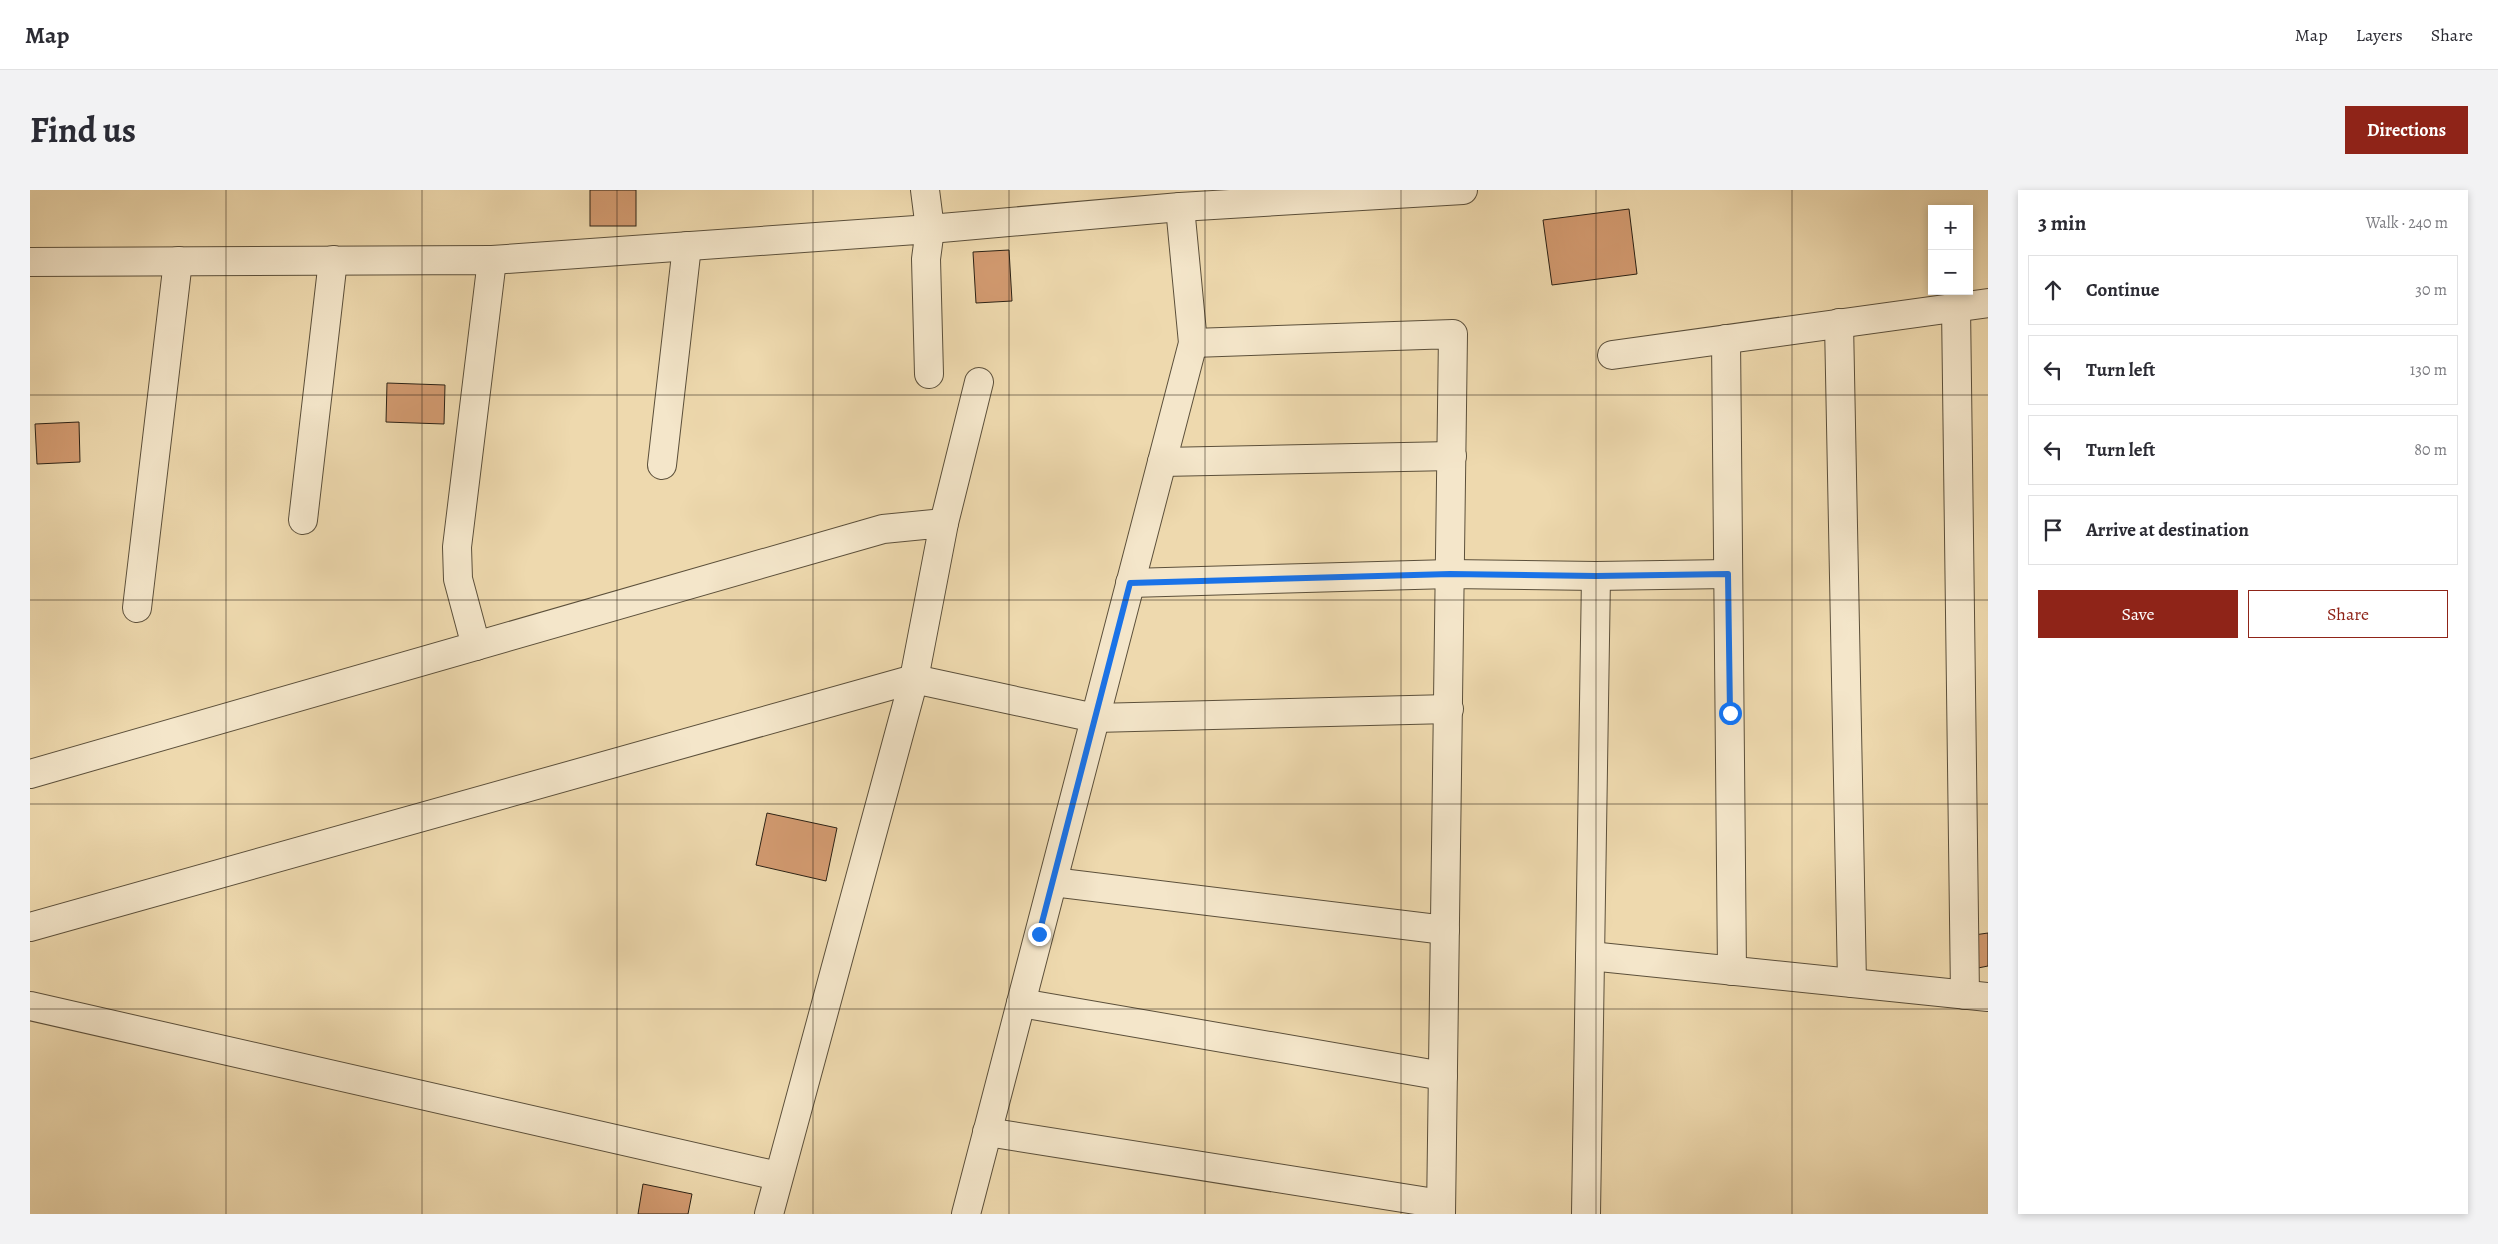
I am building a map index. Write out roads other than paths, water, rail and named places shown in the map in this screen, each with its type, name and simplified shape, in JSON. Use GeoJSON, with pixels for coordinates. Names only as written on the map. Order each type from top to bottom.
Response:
{"type":"FeatureCollection","features":[{"type":"Feature","properties":{"kind":"street"},"geometry":{"type":"LineString","coordinates":[[925,190],[930,230],[926,259],[929,374]]}},
{"type":"Feature","properties":{"kind":"street"},"geometry":{"type":"LineString","coordinates":[[30,262],[492,260],[930,230],[1180,207],[1463,190]]}},
{"type":"Feature","properties":{"kind":"street"},"geometry":{"type":"LineString","coordinates":[[966,1214],[1193,342],[1180,207]]}},
{"type":"Feature","properties":{"kind":"street"},"geometry":{"type":"LineString","coordinates":[[662,465],[687,246]]}},
{"type":"Feature","properties":{"kind":"street"},"geometry":{"type":"LineString","coordinates":[[303,520],[334,260]]}},
{"type":"Feature","properties":{"kind":"street"},"geometry":{"type":"LineString","coordinates":[[476,646],[458,579],[457,547],[492,260]]}},
{"type":"Feature","properties":{"kind":"street"},"geometry":{"type":"LineString","coordinates":[[137,608],[178,261]]}},
{"type":"Feature","properties":{"kind":"street"},"geometry":{"type":"LineString","coordinates":[[1612,355],[1988,303]]}},
{"type":"Feature","properties":{"kind":"street"},"geometry":{"type":"LineString","coordinates":[[1590,956],[1976,996],[1956,307]]}},
{"type":"Feature","properties":{"kind":"street"},"geometry":{"type":"LineString","coordinates":[[1839,323],[1852,984]]}},
{"type":"Feature","properties":{"kind":"street"},"geometry":{"type":"LineString","coordinates":[[988,1132],[1441,1209],[1453,334],[1193,342]]}},
{"type":"Feature","properties":{"kind":"street"},"geometry":{"type":"LineString","coordinates":[[1726,339],[1732,971]]}},
{"type":"Feature","properties":{"kind":"street"},"geometry":{"type":"LineString","coordinates":[[769,1214],[914,678],[944,523],[979,382]]}},
{"type":"Feature","properties":{"kind":"street"},"geometry":{"type":"LineString","coordinates":[[1162,462],[1452,456]]}},
{"type":"Feature","properties":{"kind":"street"},"geometry":{"type":"LineString","coordinates":[[30,774],[883,529],[944,523]]}},
{"type":"Feature","properties":{"kind":"street"},"geometry":{"type":"LineString","coordinates":[[1130,583],[1450,574],[1596,576],[1728,574]]}},
{"type":"Feature","properties":{"kind":"street"},"geometry":{"type":"LineString","coordinates":[[1586,1214],[1596,576]]}},
{"type":"Feature","properties":{"kind":"street"},"geometry":{"type":"LineString","coordinates":[[30,928],[914,678],[1095,718],[1449,709]]}},
{"type":"Feature","properties":{"kind":"street"},"geometry":{"type":"LineString","coordinates":[[1052,882],[1445,930]]}},
{"type":"Feature","properties":{"kind":"street"},"geometry":{"type":"LineString","coordinates":[[1021,1003],[1443,1076]]}},
{"type":"Feature","properties":{"kind":"street"},"geometry":{"type":"LineString","coordinates":[[30,1006],[778,1176]]}}]}
